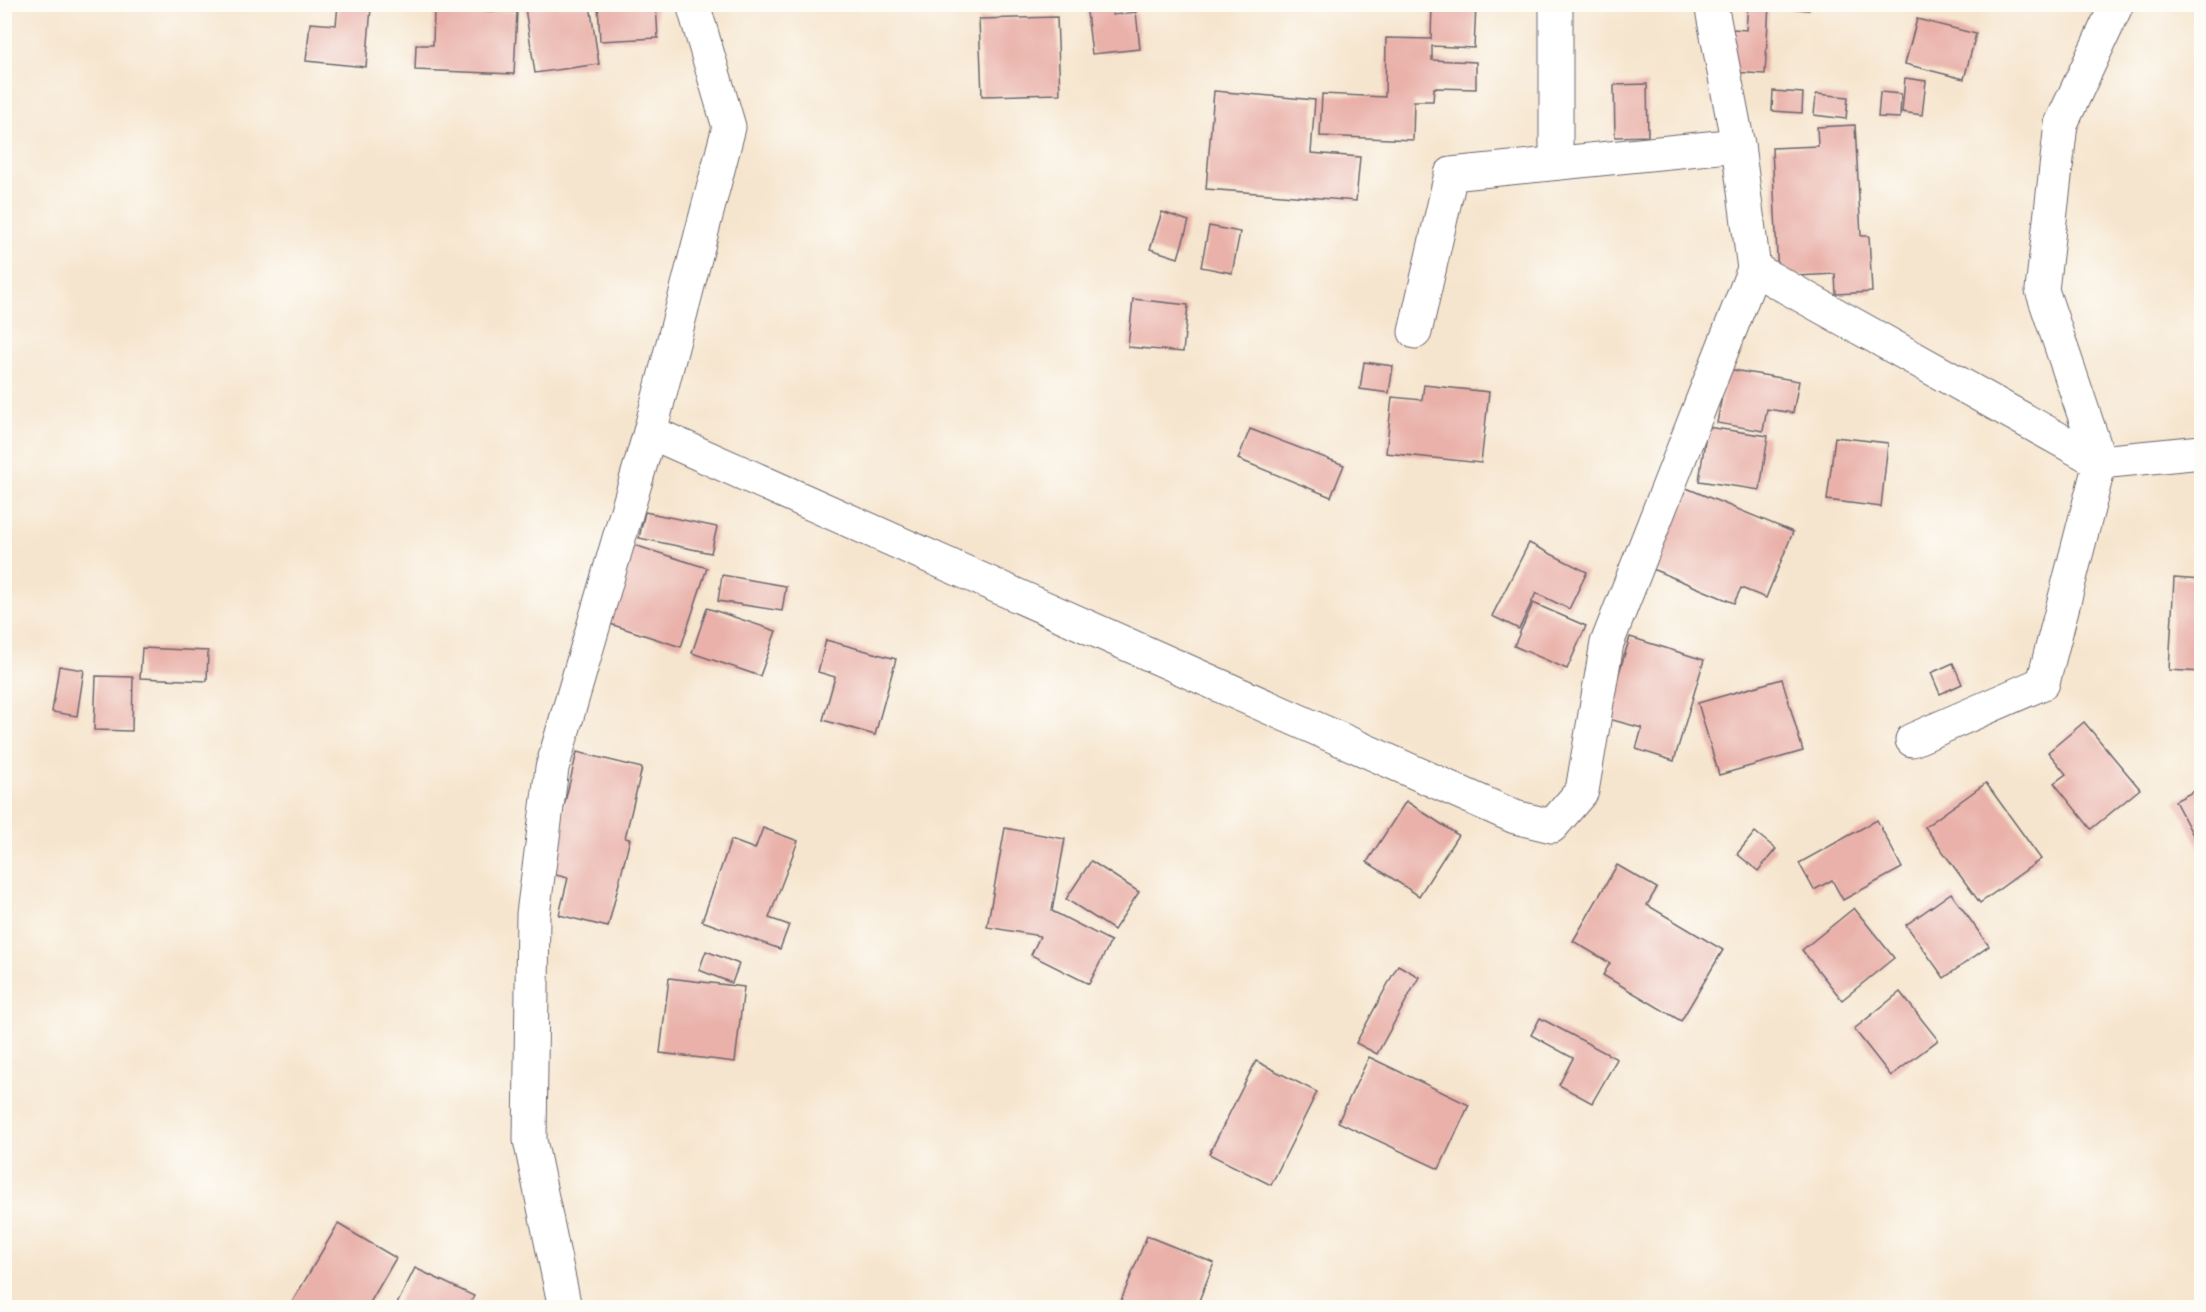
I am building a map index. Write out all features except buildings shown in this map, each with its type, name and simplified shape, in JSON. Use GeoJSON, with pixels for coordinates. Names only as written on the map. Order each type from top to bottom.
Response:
{"type":"FeatureCollection","features":[{"type":"Feature","properties":{"kind":"street"},"geometry":{"type":"LineString","coordinates":[[566,1308],[530,1140],[533,914],[552,768],[650,432],[729,127],[693,4]]}},
{"type":"Feature","properties":{"kind":"street"},"geometry":{"type":"LineString","coordinates":[[1556,4],[1556,163]]}},
{"type":"Feature","properties":{"kind":"street"},"geometry":{"type":"LineString","coordinates":[[650,432],[1515,817],[1552,826],[1582,791],[1607,643],[1754,269],[1738,145],[1711,4]]}},
{"type":"Feature","properties":{"kind":"street"},"geometry":{"type":"LineString","coordinates":[[1912,740],[2043,683],[2100,462],[2042,290],[2061,124],[2117,4]]}},
{"type":"Feature","properties":{"kind":"street"},"geometry":{"type":"LineString","coordinates":[[1416,332],[1451,174],[1738,145]]}},
{"type":"Feature","properties":{"kind":"street"},"geometry":{"type":"LineString","coordinates":[[1754,269],[2100,462],[2202,452]]}}]}
